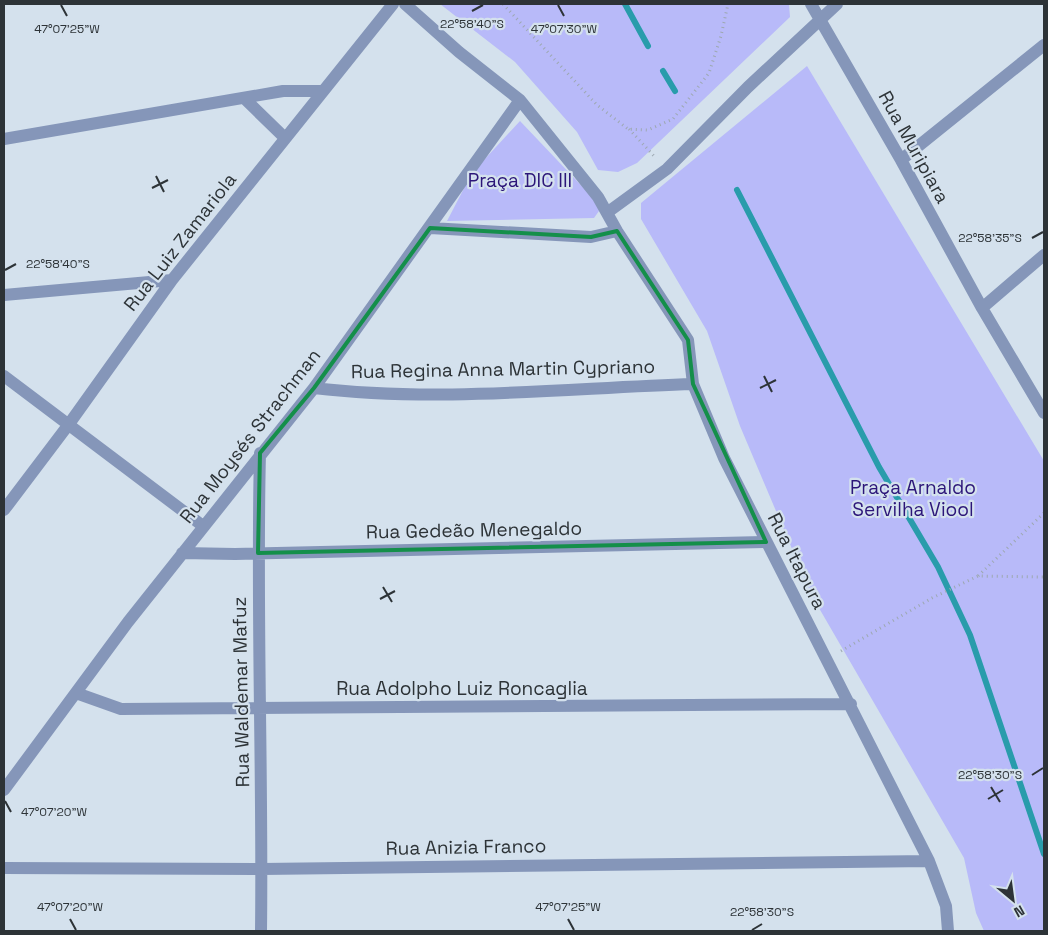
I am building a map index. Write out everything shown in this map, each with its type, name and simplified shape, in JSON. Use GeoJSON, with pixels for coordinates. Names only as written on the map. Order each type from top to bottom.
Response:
{"type":"FeatureCollection","features":[{"type":"Feature","properties":{"kind":"street","name":"Rua Luiz Zamariola"},"geometry":{"type":"LineString","coordinates":[[4,510],[69,424],[172,280],[393,4]]}},
{"type":"Feature","properties":{"kind":"street","name":"Rua Itapura"},"geometry":{"type":"LineString","coordinates":[[405,4],[460,52],[520,100],[608,212],[618,231],[688,340],[693,384],[724,458],[929,860],[946,906],[948,931]]}},
{"type":"Feature","properties":{"kind":"street","name":"Rua Muripiara"},"geometry":{"type":"LineString","coordinates":[[811,4],[901,160],[982,308],[1044,413]]}},
{"type":"Feature","properties":{"kind":"street"},"geometry":{"type":"LineString","coordinates":[[608,212],[666,169],[820,19],[838,4]]}},
{"type":"Feature","properties":{"kind":"street"},"geometry":{"type":"LineString","coordinates":[[901,160],[1044,46]]}},
{"type":"Feature","properties":{"kind":"street"},"geometry":{"type":"LineString","coordinates":[[4,139],[283,91],[323,91]]}},
{"type":"Feature","properties":{"kind":"street"},"geometry":{"type":"LineString","coordinates":[[245,99],[285,138]]}},
{"type":"Feature","properties":{"kind":"street","name":"Rua Moysés Strachman"},"geometry":{"type":"LineString","coordinates":[[4,790],[182,553],[260,453],[314,388],[520,100]]}},
{"type":"Feature","properties":{"kind":"street"},"geometry":{"type":"LineString","coordinates":[[430,228],[591,237],[618,231]]}},
{"type":"Feature","properties":{"kind":"street"},"geometry":{"type":"LineString","coordinates":[[982,308],[1044,255]]}},
{"type":"Feature","properties":{"kind":"street"},"geometry":{"type":"LineString","coordinates":[[4,295],[172,280]]}},
{"type":"Feature","properties":{"kind":"street"},"geometry":{"type":"LineString","coordinates":[[4,376],[203,526]]}},
{"type":"Feature","properties":{"kind":"street","name":"Rua Regina Anna Martin Cypriano"},"geometry":{"type":"LineString","coordinates":[[314,388],[367,394],[485,392],[693,384]]}},
{"type":"Feature","properties":{"kind":"street","name":"Rua Waldemar Mafuz"},"geometry":{"type":"LineString","coordinates":[[260,453],[258,553],[261,709],[261,931]]}},
{"type":"Feature","properties":{"kind":"street","name":"Rua Gedeão Menegaldo"},"geometry":{"type":"LineString","coordinates":[[182,553],[766,542]]}},
{"type":"Feature","properties":{"kind":"street","name":"Rua Adolpho Luiz Roncaglia"},"geometry":{"type":"LineString","coordinates":[[76,693],[121,709],[850,704]]}},
{"type":"Feature","properties":{"kind":"street","name":"Rua Anizia Franco"},"geometry":{"type":"LineString","coordinates":[[4,868],[262,869],[929,860]]}},
{"type":"Feature","properties":{"kind":"path"},"geometry":{"type":"LineString","coordinates":[[503,4],[597,105],[628,129],[666,169]]}},
{"type":"Feature","properties":{"kind":"path"},"geometry":{"type":"LineString","coordinates":[[628,129],[648,130],[672,119],[691,96],[709,73],[728,4]]}},
{"type":"Feature","properties":{"kind":"path"},"geometry":{"type":"LineString","coordinates":[[827,659],[932,598],[978,576],[1044,513]]}},
{"type":"Feature","properties":{"kind":"path"},"geometry":{"type":"LineString","coordinates":[[978,576],[1044,577]]}},
{"type":"Feature","properties":{"kind":"highlighted area"},"geometry":{"type":"Polygon","coordinates":[[[430,228],[591,237],[617,231],[688,340],[693,384],[766,542],[258,553],[260,453],[314,388],[430,228]]]}},
{"type":"Feature","properties":{"kind":"green space"},"geometry":{"type":"Polygon","coordinates":[[[440,4],[789,4],[790,17],[637,163],[618,172],[598,170],[577,132],[515,62],[440,4]]]}},
{"type":"Feature","properties":{"kind":"green space","name":"Praça Arnaldo Servilha Viool"},"geometry":{"type":"Polygon","coordinates":[[[807,66],[1044,461],[1044,931],[984,931],[976,913],[964,858],[812,596],[740,426],[707,331],[641,219],[641,203],[807,66]]]}},
{"type":"Feature","properties":{"kind":"green space","name":"Praça DIC III"},"geometry":{"type":"Polygon","coordinates":[[[520,121],[596,201],[599,211],[594,218],[447,221],[472,173],[520,121]]]}},
{"type":"Feature","properties":{"kind":"waterway"},"geometry":{"type":"LineString","coordinates":[[625,4],[648,46]]}},
{"type":"Feature","properties":{"kind":"waterway"},"geometry":{"type":"LineString","coordinates":[[663,71],[675,91]]}},
{"type":"Feature","properties":{"kind":"waterway"},"geometry":{"type":"LineString","coordinates":[[737,190],[879,467],[938,567],[970,635],[1044,854]]}}]}
